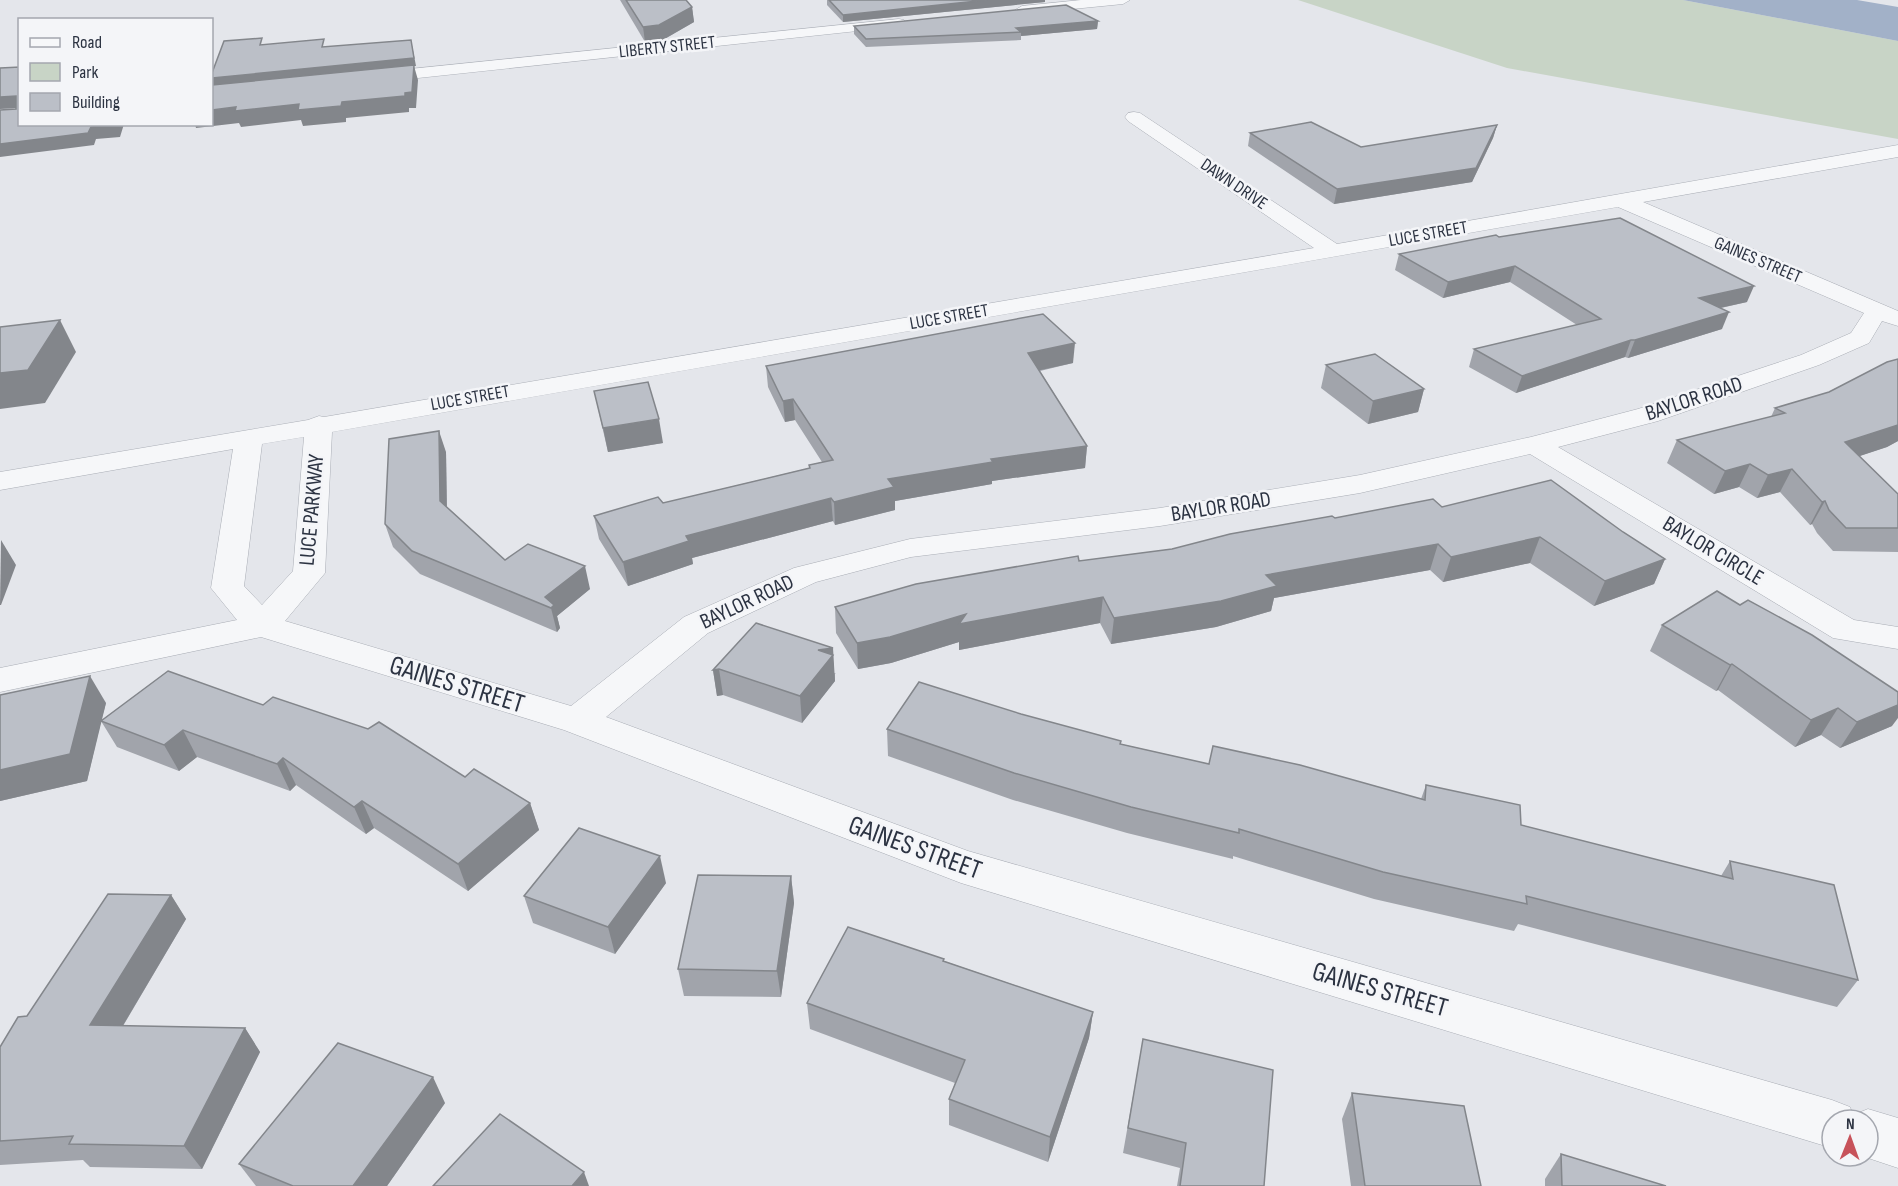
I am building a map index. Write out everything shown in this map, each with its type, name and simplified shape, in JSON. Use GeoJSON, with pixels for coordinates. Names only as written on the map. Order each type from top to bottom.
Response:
{"type":"FeatureCollection","features":[{"type":"Feature","properties":{"kind":"street"},"geometry":{"type":"LineString","coordinates":[[1004,12],[1123,0]]}},
{"type":"Feature","properties":{"kind":"street","name":"LIBERTY STREET"},"geometry":{"type":"LineString","coordinates":[[353,80],[909,22]]}},
{"type":"Feature","properties":{"kind":"street","name":"DAWN DRIVE"},"geometry":{"type":"LineString","coordinates":[[1134,117],[1333,251]]}},
{"type":"Feature","properties":{"kind":"street","name":"LUCE STREET"},"geometry":{"type":"LineString","coordinates":[[0,481],[1852,159],[1893,161]]}},
{"type":"Feature","properties":{"kind":"street","name":"GAINES STREET"},"geometry":{"type":"LineString","coordinates":[[1618,199],[1887,315]]}},
{"type":"Feature","properties":{"kind":"street","name":"BAYLOR ROAD"},"geometry":{"type":"LineString","coordinates":[[577,721],[696,625],[805,575],[910,548],[1160,517],[1348,486],[1534,445],[1648,415],[1810,360],[1860,338],[1887,315]]}},
{"type":"Feature","properties":{"kind":"street","name":"LUCE PARKWAY"},"geometry":{"type":"LineString","coordinates":[[262,626],[309,573],[319,424]]}},
{"type":"Feature","properties":{"kind":"street"},"geometry":{"type":"LineString","coordinates":[[249,437],[227,588],[262,626]]}},
{"type":"Feature","properties":{"kind":"street","name":"BAYLOR CIRCLE"},"geometry":{"type":"LineString","coordinates":[[1534,445],[1845,630],[1898,638]]}},
{"type":"Feature","properties":{"kind":"street","name":"GAINES STREET"},"geometry":{"type":"LineString","coordinates":[[0,680],[262,626],[577,721],[961,867],[1820,1120]]}},
{"type":"Feature","properties":{"kind":"street"},"geometry":{"type":"LineString","coordinates":[[1880,1138],[1898,1143]]}},
{"type":"Feature","properties":{"kind":"green space"},"geometry":{"type":"Polygon","coordinates":[[[1298,0],[1683,0],[1898,41],[1898,139],[1507,68],[1298,0]]]}},
{"type":"Feature","properties":{"kind":"water"},"geometry":{"type":"Polygon","coordinates":[[[1683,0],[1857,0],[1898,7],[1898,41],[1683,0]]]}},
{"type":"Feature","properties":{"kind":"building"},"geometry":{"type":"Polygon","coordinates":[[[626,0],[686,0],[692,7],[659,25],[643,27],[626,0]]]}},
{"type":"Feature","properties":{"kind":"building"},"geometry":{"type":"Polygon","coordinates":[[[829,0],[987,0],[843,15],[829,0]]]}},
{"type":"Feature","properties":{"kind":"building"},"geometry":{"type":"Polygon","coordinates":[[[1066,5],[1098,21],[1016,28],[1021,32],[866,39],[854,26],[1066,5]]]}},
{"type":"Feature","properties":{"kind":"building"},"geometry":{"type":"Polygon","coordinates":[[[262,38],[260,45],[324,39],[322,47],[411,40],[414,58],[213,78],[213,70],[224,41],[262,38]]]}},
{"type":"Feature","properties":{"kind":"building"},"geometry":{"type":"Polygon","coordinates":[[[414,65],[412,92],[405,93],[405,96],[342,102],[341,106],[298,110],[299,104],[235,111],[236,107],[213,110],[213,85],[414,65]]]}},
{"type":"Feature","properties":{"kind":"building"},"geometry":{"type":"Polygon","coordinates":[[[18,67],[18,126],[103,126],[91,127],[88,133],[0,144],[0,110],[16,109],[16,96],[0,97],[0,68],[18,67]]]}},
{"type":"Feature","properties":{"kind":"building"},"geometry":{"type":"Polygon","coordinates":[[[1311,122],[1361,147],[1497,125],[1476,168],[1337,189],[1250,133],[1311,122]]]}},
{"type":"Feature","properties":{"kind":"building"},"geometry":{"type":"Polygon","coordinates":[[[1620,218],[1754,286],[1699,298],[1729,312],[1631,340],[1522,376],[1474,349],[1601,319],[1515,266],[1448,282],[1399,254],[1496,235],[1499,237],[1620,218]]]}},
{"type":"Feature","properties":{"kind":"building"},"geometry":{"type":"Polygon","coordinates":[[[1043,314],[1075,343],[1028,353],[1087,446],[991,459],[993,462],[888,479],[894,487],[834,502],[831,498],[686,536],[689,541],[623,562],[594,516],[658,497],[663,503],[810,468],[809,465],[833,460],[793,399],[783,401],[766,366],[1043,314]]]}},
{"type":"Feature","properties":{"kind":"building"},"geometry":{"type":"Polygon","coordinates":[[[60,320],[28,370],[0,373],[0,327],[60,320]]]}},
{"type":"Feature","properties":{"kind":"building"},"geometry":{"type":"Polygon","coordinates":[[[1375,354],[1424,389],[1373,401],[1326,365],[1375,354]]]}},
{"type":"Feature","properties":{"kind":"building"},"geometry":{"type":"Polygon","coordinates":[[[1898,359],[1898,425],[1845,442],[1898,494],[1898,528],[1846,528],[1829,510],[1825,501],[1822,502],[1792,469],[1768,475],[1750,464],[1725,471],[1677,440],[1785,413],[1775,408],[1829,392],[1887,362],[1898,359]]]}},
{"type":"Feature","properties":{"kind":"building"},"geometry":{"type":"Polygon","coordinates":[[[648,382],[659,419],[603,428],[594,391],[648,382]]]}},
{"type":"Feature","properties":{"kind":"building"},"geometry":{"type":"Polygon","coordinates":[[[439,431],[440,501],[505,560],[528,544],[585,566],[545,597],[554,605],[551,608],[412,551],[385,524],[389,439],[439,431]]]}},
{"type":"Feature","properties":{"kind":"building"},"geometry":{"type":"Polygon","coordinates":[[[1551,480],[1665,559],[1605,581],[1540,537],[1451,557],[1438,544],[1266,575],[1277,586],[1221,601],[1114,618],[1103,597],[959,624],[966,614],[890,637],[857,643],[835,607],[916,584],[1078,556],[1079,561],[1172,549],[1230,534],[1332,516],[1335,518],[1433,499],[1442,507],[1551,480]]]}},
{"type":"Feature","properties":{"kind":"building"},"geometry":{"type":"Polygon","coordinates":[[[1717,591],[1740,605],[1748,600],[1812,635],[1898,692],[1898,705],[1857,722],[1838,708],[1811,720],[1732,664],[1730,665],[1662,625],[1717,591]]]}},
{"type":"Feature","properties":{"kind":"building"},"geometry":{"type":"Polygon","coordinates":[[[756,623],[833,648],[818,650],[833,655],[800,696],[719,669],[713,670],[756,623]]]}},
{"type":"Feature","properties":{"kind":"building"},"geometry":{"type":"Polygon","coordinates":[[[168,671],[263,705],[273,697],[368,729],[379,722],[465,777],[474,769],[530,803],[458,864],[362,801],[354,807],[283,758],[277,764],[183,730],[164,745],[101,721],[168,671]]]}},
{"type":"Feature","properties":{"kind":"building"},"geometry":{"type":"Polygon","coordinates":[[[90,676],[70,754],[0,770],[0,695],[90,676]]]}},
{"type":"Feature","properties":{"kind":"building"},"geometry":{"type":"Polygon","coordinates":[[[919,682],[1021,714],[1121,741],[1120,744],[1209,764],[1213,746],[1300,765],[1425,800],[1426,785],[1520,805],[1521,825],[1733,879],[1730,861],[1834,885],[1858,980],[1526,896],[1527,904],[1383,872],[1239,829],[1239,833],[1131,807],[1014,773],[887,729],[919,682]]]}},
{"type":"Feature","properties":{"kind":"building"},"geometry":{"type":"Polygon","coordinates":[[[579,828],[660,856],[608,927],[524,896],[579,828]]]}},
{"type":"Feature","properties":{"kind":"building"},"geometry":{"type":"Polygon","coordinates":[[[698,875],[791,876],[777,971],[678,969],[698,875]]]}},
{"type":"Feature","properties":{"kind":"building"},"geometry":{"type":"Polygon","coordinates":[[[108,894],[171,895],[90,1025],[245,1028],[184,1146],[69,1144],[73,1136],[0,1141],[0,1047],[18,1017],[27,1016],[108,894]]]}},
{"type":"Feature","properties":{"kind":"building"},"geometry":{"type":"Polygon","coordinates":[[[848,927],[1093,1012],[1050,1137],[949,1099],[965,1060],[807,1003],[848,927]]]}},
{"type":"Feature","properties":{"kind":"building"},"geometry":{"type":"Polygon","coordinates":[[[1143,1039],[1273,1070],[1264,1186],[1180,1186],[1186,1143],[1128,1128],[1143,1039]]]}},
{"type":"Feature","properties":{"kind":"building"},"geometry":{"type":"Polygon","coordinates":[[[338,1043],[433,1077],[353,1186],[293,1186],[239,1164],[338,1043]]]}},
{"type":"Feature","properties":{"kind":"building"},"geometry":{"type":"Polygon","coordinates":[[[1352,1093],[1464,1106],[1481,1186],[1365,1186],[1352,1093]]]}},
{"type":"Feature","properties":{"kind":"building"},"geometry":{"type":"Polygon","coordinates":[[[500,1114],[584,1172],[572,1186],[433,1186],[500,1114]]]}},
{"type":"Feature","properties":{"kind":"building"},"geometry":{"type":"Polygon","coordinates":[[[1561,1154],[1666,1186],[1562,1186],[1561,1154]]]}}]}
